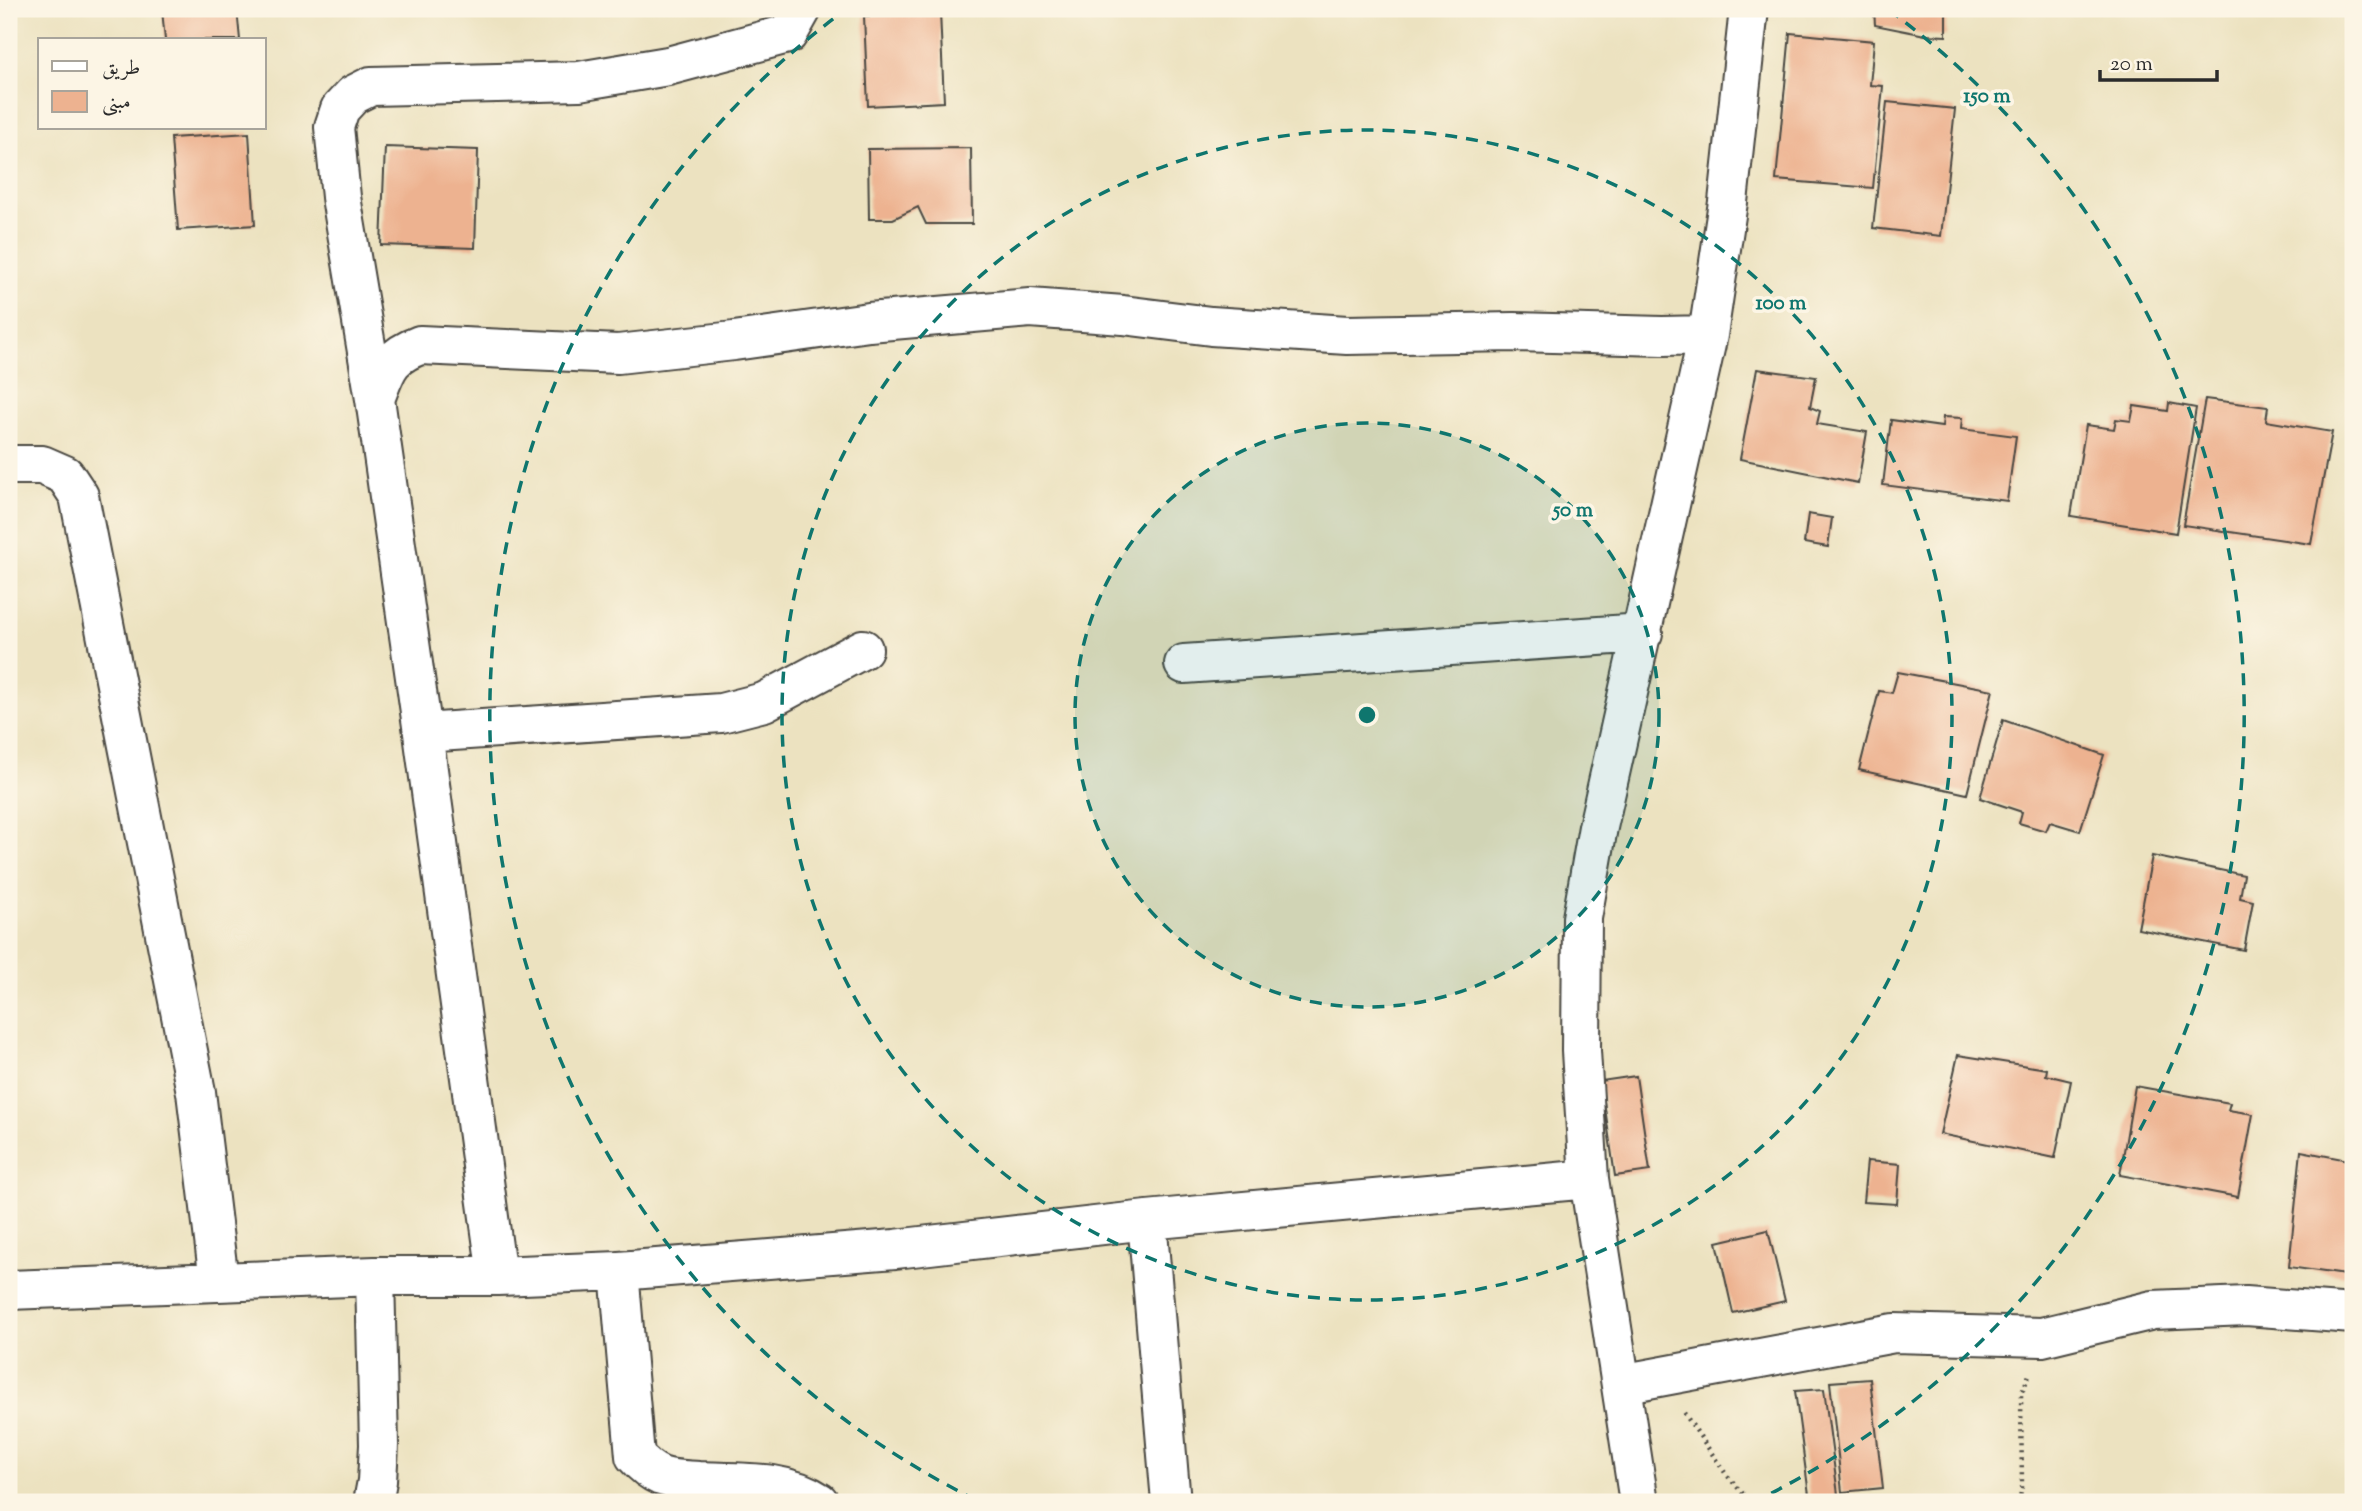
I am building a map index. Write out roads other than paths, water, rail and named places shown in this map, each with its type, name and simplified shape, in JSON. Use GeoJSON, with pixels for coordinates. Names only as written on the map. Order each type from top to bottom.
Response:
{"type":"FeatureCollection","features":[{"type":"Feature","properties":{"kind":"street"},"geometry":{"type":"LineString","coordinates":[[497,1276],[423,733],[375,399],[341,197],[334,127],[340,109],[353,95],[371,86],[579,81],[668,66],[788,34],[802,9]]}},
{"type":"Feature","properties":{"kind":"street"},"geometry":{"type":"LineString","coordinates":[[1639,1502],[1589,1179],[1581,1051],[1582,918],[1598,827],[1707,335],[1728,202],[1749,9]]}},
{"type":"Feature","properties":{"kind":"street"},"geometry":{"type":"LineString","coordinates":[[375,399],[386,372],[400,353],[420,345],[618,354],[869,322],[1030,308],[1123,315],[1211,326],[1348,335],[1514,332],[1707,335]]}},
{"type":"Feature","properties":{"kind":"street"},"geometry":{"type":"LineString","coordinates":[[9,465],[42,465],[65,475],[79,496],[196,1092],[219,1281]]}},
{"type":"Feature","properties":{"kind":"street"},"geometry":{"type":"LineString","coordinates":[[1185,664],[1643,633]]}},
{"type":"Feature","properties":{"kind":"street"},"geometry":{"type":"LineString","coordinates":[[423,733],[721,713],[764,702],[863,649]]}},
{"type":"Feature","properties":{"kind":"street"},"geometry":{"type":"LineString","coordinates":[[9,1290],[375,1276],[497,1276],[619,1271],[895,1250],[1147,1220],[1589,1179]]}},
{"type":"Feature","properties":{"kind":"street"},"geometry":{"type":"LineString","coordinates":[[1147,1220],[1171,1502]]}},
{"type":"Feature","properties":{"kind":"street"},"geometry":{"type":"LineString","coordinates":[[619,1271],[635,1456],[661,1476],[783,1486],[805,1493],[819,1502]]}},
{"type":"Feature","properties":{"kind":"street"},"geometry":{"type":"LineString","coordinates":[[373,1502],[379,1445],[375,1276]]}},
{"type":"Feature","properties":{"kind":"street"},"geometry":{"type":"LineString","coordinates":[[1621,1384],[1894,1334],[2042,1337],[2153,1310],[2246,1306],[2353,1314]]}}]}
